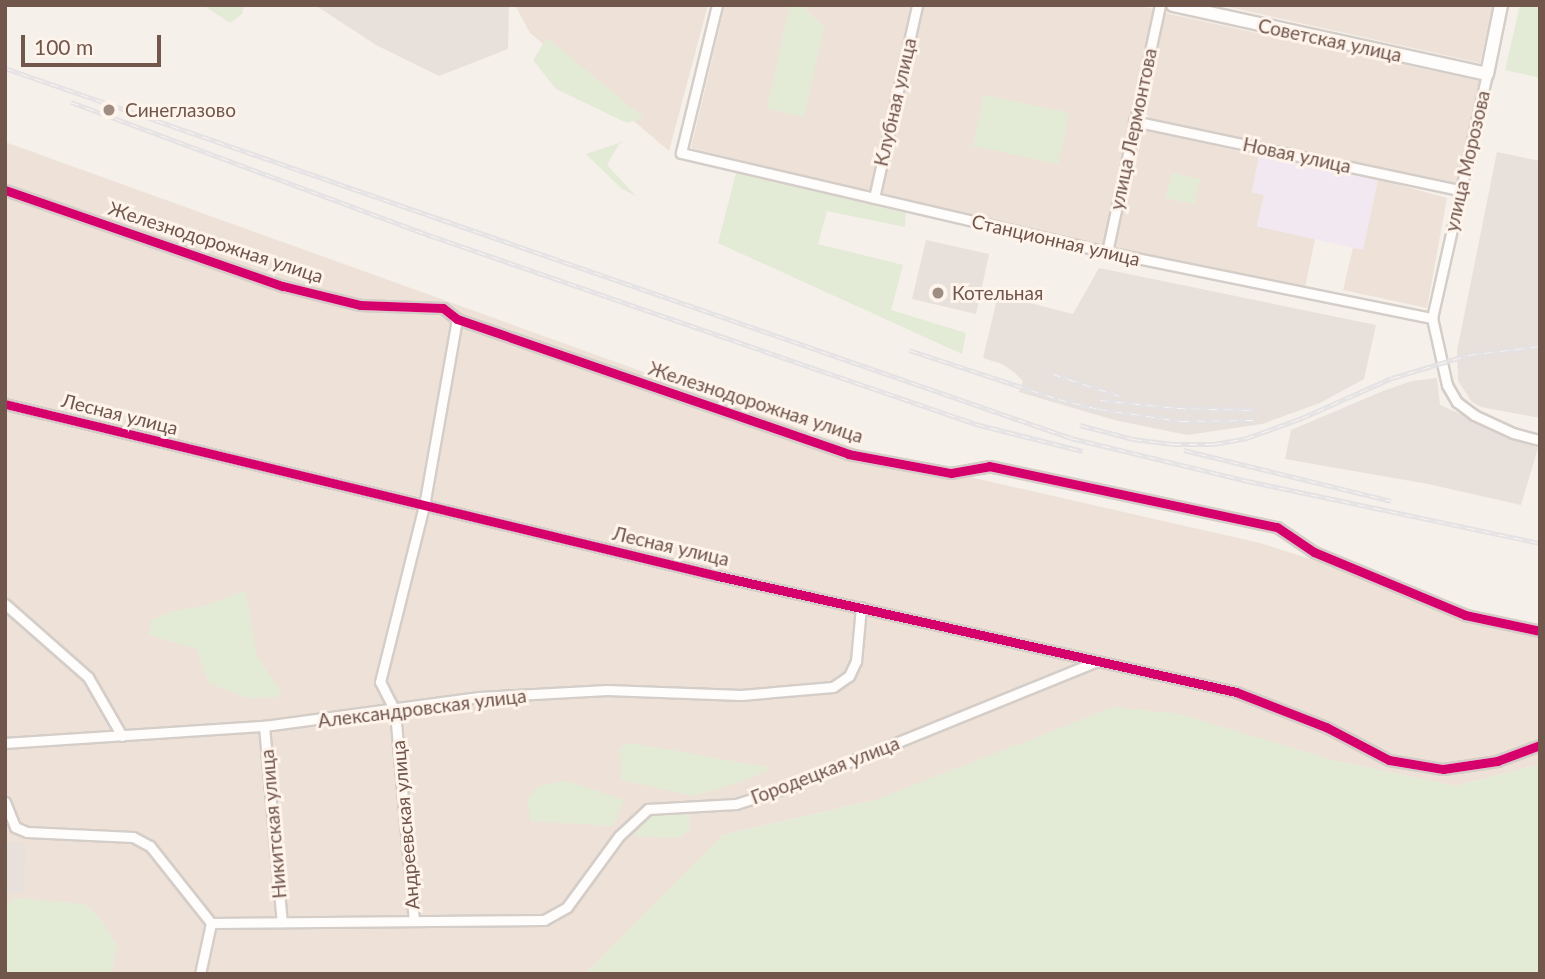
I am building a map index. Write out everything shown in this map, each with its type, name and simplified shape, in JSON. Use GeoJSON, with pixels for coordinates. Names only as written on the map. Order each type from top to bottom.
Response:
{"type":"FeatureCollection","features":[{"type":"Feature","properties":{"kind":"street","name":"Станционная улица"},"geometry":{"type":"LineString","coordinates":[[716,5],[681,153],[1107,252],[1432,318]]}},
{"type":"Feature","properties":{"kind":"street","name":"Клубная улица"},"geometry":{"type":"LineString","coordinates":[[874,198],[917,5]]}},
{"type":"Feature","properties":{"kind":"street","name":"улица Лермонтова"},"geometry":{"type":"LineString","coordinates":[[1107,252],[1160,5]]}},
{"type":"Feature","properties":{"kind":"street","name":"Советская улица"},"geometry":{"type":"LineString","coordinates":[[1173,5],[1487,74]]}},
{"type":"Feature","properties":{"kind":"street","name":"улица Морозова"},"geometry":{"type":"LineString","coordinates":[[1432,318],[1501,5]]}},
{"type":"Feature","properties":{"kind":"street","name":"Новая улица"},"geometry":{"type":"LineString","coordinates":[[1134,121],[1460,190]]}},
{"type":"Feature","properties":{"kind":"street","name":"Железнодорожная улица"},"geometry":{"type":"LineString","coordinates":[[5,190],[283,286],[359,305],[443,308],[457,319],[848,454],[951,473],[989,466],[1277,527],[1314,552],[1465,615],[1540,631]]}},
{"type":"Feature","properties":{"kind":"street"},"geometry":{"type":"LineString","coordinates":[[1432,318],[1447,385],[1457,402],[1474,415],[1513,433],[1540,440]]}},
{"type":"Feature","properties":{"kind":"street","name":"Андреевская улица"},"geometry":{"type":"LineString","coordinates":[[414,921],[395,711],[380,682],[424,506],[457,319]]}},
{"type":"Feature","properties":{"kind":"street","name":"Лесная улица"},"geometry":{"type":"LineString","coordinates":[[5,404],[424,506],[1236,692],[1326,727],[1390,760],[1443,769],[1497,761],[1540,745]]}},
{"type":"Feature","properties":{"kind":"street"},"geometry":{"type":"LineString","coordinates":[[5,604],[88,677],[122,736]]}},
{"type":"Feature","properties":{"kind":"street","name":"Александровская улица"},"geometry":{"type":"LineString","coordinates":[[5,743],[264,726],[395,711],[492,696],[607,690],[741,695],[833,688],[849,676],[856,661],[861,607]]}},
{"type":"Feature","properties":{"kind":"street","name":"Городецкая улица"},"geometry":{"type":"LineString","coordinates":[[211,923],[544,920],[567,908],[619,836],[648,809],[736,804],[1098,661]]}},
{"type":"Feature","properties":{"kind":"street","name":"Никитская улица"},"geometry":{"type":"LineString","coordinates":[[264,726],[282,922]]}},
{"type":"Feature","properties":{"kind":"street"},"geometry":{"type":"LineString","coordinates":[[5,802],[15,827],[27,832],[133,837],[149,845],[211,923],[200,974]]}},
{"type":"Feature","properties":{"kind":"shaded area"},"geometry":{"type":"Polygon","coordinates":[[[315,5],[509,5],[508,49],[439,76],[376,45],[315,5]]]}},
{"type":"Feature","properties":{"kind":"shaded area"},"geometry":{"type":"Polygon","coordinates":[[[515,5],[708,5],[669,151],[530,33],[515,5]]]}},
{"type":"Feature","properties":{"kind":"shaded area"},"geometry":{"type":"Polygon","coordinates":[[[725,5],[912,5],[870,192],[691,148],[725,5]]]}},
{"type":"Feature","properties":{"kind":"shaded area"},"geometry":{"type":"Polygon","coordinates":[[[923,5],[1136,5],[1154,9],[1103,246],[881,193],[923,5]]]}},
{"type":"Feature","properties":{"kind":"shaded area"},"geometry":{"type":"Polygon","coordinates":[[[1220,5],[1493,5],[1480,63],[1220,5]]]}},
{"type":"Feature","properties":{"kind":"shaded area"},"geometry":{"type":"Polygon","coordinates":[[[1165,13],[1479,81],[1457,187],[1141,118],[1165,13]]]}},
{"type":"Feature","properties":{"kind":"shaded area"},"geometry":{"type":"Polygon","coordinates":[[[1139,128],[1259,156],[1252,192],[1264,195],[1257,226],[1315,239],[1305,288],[1114,249],[1139,128]]]}},
{"type":"Feature","properties":{"kind":"shaded area"},"geometry":{"type":"Polygon","coordinates":[[[5,142],[877,456],[1260,543],[1540,631],[1540,764],[1456,786],[1340,762],[875,800],[723,835],[585,974],[5,974],[5,142]]]}},
{"type":"Feature","properties":{"kind":"shaded area"},"geometry":{"type":"Polygon","coordinates":[[[1497,152],[1540,161],[1540,418],[1481,407],[1472,402],[1458,381],[1457,351],[1497,152]]]}},
{"type":"Feature","properties":{"kind":"shaded area"},"geometry":{"type":"Polygon","coordinates":[[[1259,156],[1378,179],[1363,250],[1257,226],[1264,195],[1252,192],[1259,156]]]}},
{"type":"Feature","properties":{"kind":"shaded area"},"geometry":{"type":"Polygon","coordinates":[[[1378,179],[1447,198],[1427,308],[1343,290],[1353,248],[1363,249],[1378,179]]]}},
{"type":"Feature","properties":{"kind":"shaded area"},"geometry":{"type":"Polygon","coordinates":[[[926,240],[989,254],[976,314],[912,299],[926,240]]]}},
{"type":"Feature","properties":{"kind":"shaded area"},"geometry":{"type":"Polygon","coordinates":[[[1099,268],[1376,325],[1364,379],[1320,403],[1262,424],[1187,435],[1114,420],[1019,392],[1023,381],[1015,373],[1002,364],[983,358],[998,295],[1073,314],[1099,268]]]}},
{"type":"Feature","properties":{"kind":"shaded area"},"geometry":{"type":"Polygon","coordinates":[[[1437,378],[1440,405],[1538,448],[1521,505],[1428,484],[1285,459],[1291,430],[1383,391],[1412,381],[1437,378]]]}},
{"type":"Feature","properties":{"kind":"shaded area"},"geometry":{"type":"Polygon","coordinates":[[[5,842],[25,842],[24,893],[5,893],[5,842]]]}},
{"type":"Feature","properties":{"kind":"green space"},"geometry":{"type":"Polygon","coordinates":[[[203,5],[244,5],[242,14],[230,23],[203,5]]]}},
{"type":"Feature","properties":{"kind":"green space"},"geometry":{"type":"Polygon","coordinates":[[[790,5],[803,7],[824,27],[804,117],[767,108],[790,5]]]}},
{"type":"Feature","properties":{"kind":"green space"},"geometry":{"type":"Polygon","coordinates":[[[1520,5],[1540,5],[1540,78],[1505,70],[1520,5]]]}},
{"type":"Feature","properties":{"kind":"green space"},"geometry":{"type":"Polygon","coordinates":[[[547,38],[644,118],[627,123],[556,89],[533,60],[547,38]]]}},
{"type":"Feature","properties":{"kind":"green space"},"geometry":{"type":"Polygon","coordinates":[[[984,95],[1069,113],[1058,164],[973,146],[984,95]]]}},
{"type":"Feature","properties":{"kind":"green space"},"geometry":{"type":"Polygon","coordinates":[[[625,141],[619,144],[607,165],[636,196],[622,189],[586,154],[625,141]]]}},
{"type":"Feature","properties":{"kind":"green space"},"geometry":{"type":"Polygon","coordinates":[[[736,173],[906,213],[905,227],[827,211],[818,244],[903,265],[891,310],[966,333],[962,354],[718,243],[736,173]]]}},
{"type":"Feature","properties":{"kind":"green space"},"geometry":{"type":"Polygon","coordinates":[[[1172,173],[1200,179],[1194,204],[1166,198],[1172,173]]]}},
{"type":"Feature","properties":{"kind":"green space"},"geometry":{"type":"Polygon","coordinates":[[[245,591],[257,656],[281,692],[277,697],[247,698],[209,683],[197,649],[149,635],[151,620],[174,611],[204,606],[245,591]]]}},
{"type":"Feature","properties":{"kind":"green space"},"geometry":{"type":"Polygon","coordinates":[[[1114,707],[1179,714],[1340,762],[1456,786],[1540,764],[1540,974],[585,974],[723,835],[875,800],[1114,707]]]}},
{"type":"Feature","properties":{"kind":"green space"},"geometry":{"type":"Polygon","coordinates":[[[630,743],[772,768],[744,781],[694,796],[622,780],[620,750],[623,745],[630,743]]]}},
{"type":"Feature","properties":{"kind":"green space"},"geometry":{"type":"Polygon","coordinates":[[[567,781],[624,800],[613,826],[531,821],[527,801],[538,786],[567,781]]]}},
{"type":"Feature","properties":{"kind":"green space"},"geometry":{"type":"Polygon","coordinates":[[[651,815],[689,815],[690,830],[678,838],[634,836],[651,815]]]}},
{"type":"Feature","properties":{"kind":"green space"},"geometry":{"type":"Polygon","coordinates":[[[15,898],[84,904],[101,919],[117,946],[111,974],[5,974],[5,907],[15,898]]]}},
{"type":"Feature","properties":{"kind":"railway"},"geometry":{"type":"LineString","coordinates":[[5,68],[1071,438],[1248,481],[1540,543]]}},
{"type":"Feature","properties":{"kind":"railway"},"geometry":{"type":"LineString","coordinates":[[71,102],[432,236],[825,372],[976,424],[1083,451]]}},
{"type":"Feature","properties":{"kind":"railway"},"geometry":{"type":"LineString","coordinates":[[1080,425],[1133,439],[1173,444],[1214,444],[1247,438],[1302,418],[1392,378],[1468,355],[1540,346]]}},
{"type":"Feature","properties":{"kind":"railway"},"geometry":{"type":"LineString","coordinates":[[909,350],[1058,399],[1099,409],[1181,421],[1254,420]]}},
{"type":"Feature","properties":{"kind":"railway"},"geometry":{"type":"LineString","coordinates":[[1053,374],[1119,396]]}},
{"type":"Feature","properties":{"kind":"railway"},"geometry":{"type":"LineString","coordinates":[[1100,400],[1177,408],[1254,410]]}},
{"type":"Feature","properties":{"kind":"railway"},"geometry":{"type":"LineString","coordinates":[[1184,450],[1391,501]]}},
{"type":"Feature","properties":{"kind":"cycle path"},"geometry":{"type":"LineString","coordinates":[[5,190],[283,286],[360,305],[443,308],[457,319],[848,454],[951,473],[989,466],[1277,527],[1314,552],[1465,615],[1540,631]]}},
{"type":"Feature","properties":{"kind":"cycle path"},"geometry":{"type":"LineString","coordinates":[[5,404],[718,576],[1236,692],[1326,727],[1389,760],[1443,769],[1497,761],[1540,745]]}},
{"type":"Feature","properties":{"kind":"place","name":"Синеглазово"},"geometry":{"type":"Point","coordinates":[109,110]}},
{"type":"Feature","properties":{"kind":"place","name":"Котельная"},"geometry":{"type":"Point","coordinates":[938,293]}}]}
